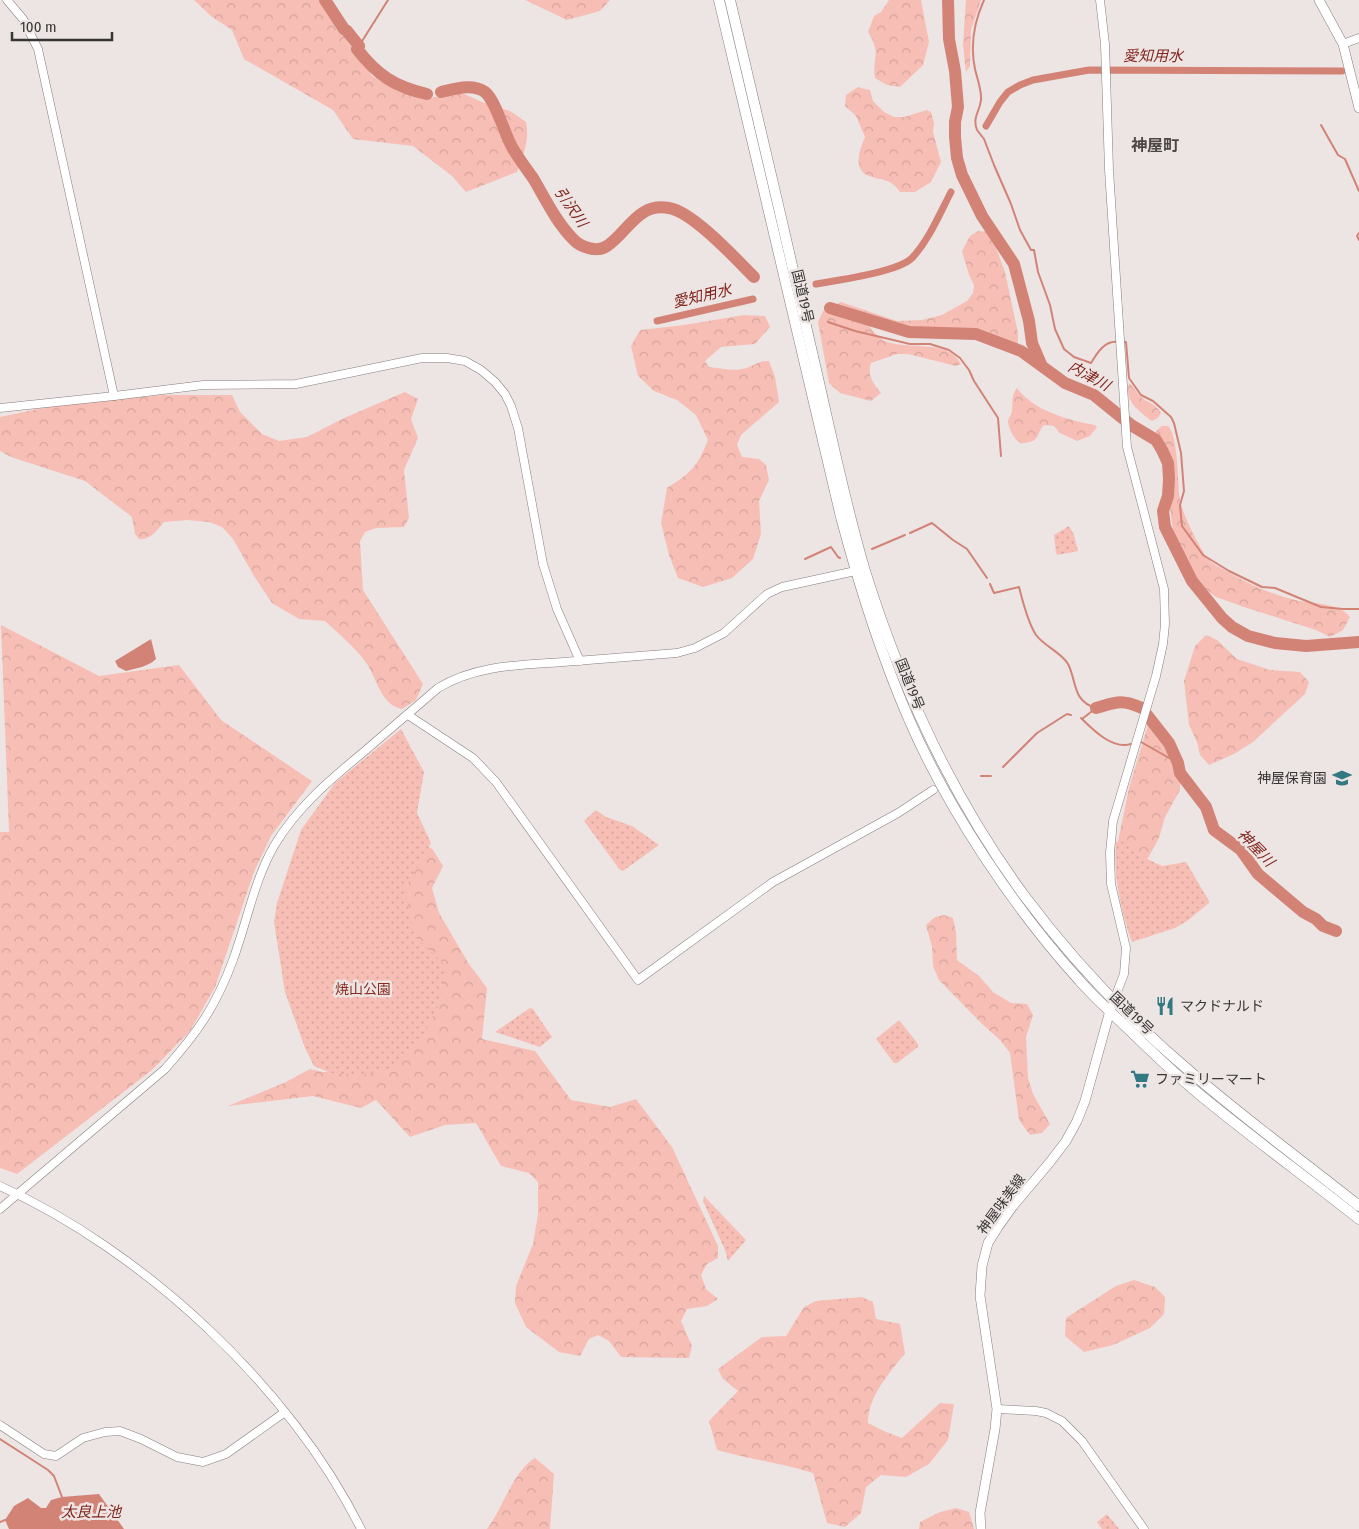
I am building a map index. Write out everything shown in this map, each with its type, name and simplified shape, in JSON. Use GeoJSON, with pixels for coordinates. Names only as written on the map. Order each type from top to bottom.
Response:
{"type":"FeatureCollection","features":[{"type":"Feature","properties":{"kind":"highway","name":"国道19号"},"geometry":{"type":"LineString","coordinates":[[718,0],[729,6],[837,458],[860,570],[888,667],[909,719],[958,812],[1011,894],[1079,980],[1198,1094],[1359,1218]]}},
{"type":"Feature","properties":{"kind":"highway","name":"国道19号"},"geometry":{"type":"LineString","coordinates":[[860,570],[900,670],[944,765],[971,814],[1025,896],[1062,942],[1114,1000],[1147,1033],[1193,1074],[1359,1206]]}},
{"type":"Feature","properties":{"kind":"highway"},"geometry":{"type":"LineString","coordinates":[[1008,871],[1009,859]]}},
{"type":"Feature","properties":{"kind":"main road"},"geometry":{"type":"LineString","coordinates":[[1319,0],[1343,44],[1359,108]]}},
{"type":"Feature","properties":{"kind":"main road","name":"神屋味美線"},"geometry":{"type":"LineString","coordinates":[[981,1529],[982,1494],[995,1429],[997,1409],[980,1296],[982,1266],[988,1243],[998,1227],[1066,1141],[1077,1121],[1085,1102],[1114,1000]]}},
{"type":"Feature","properties":{"kind":"street"},"geometry":{"type":"LineString","coordinates":[[7,0],[23,19],[38,49],[114,396]]}},
{"type":"Feature","properties":{"kind":"street"},"geometry":{"type":"LineString","coordinates":[[1100,0],[1105,44],[1109,170],[1126,438],[1164,590],[1165,624],[1156,676],[1113,821],[1110,853],[1111,884],[1126,948],[1124,974],[1114,1000]]}},
{"type":"Feature","properties":{"kind":"street"},"geometry":{"type":"LineString","coordinates":[[1343,44],[1359,38]]}},
{"type":"Feature","properties":{"kind":"street"},"geometry":{"type":"LineString","coordinates":[[0,408],[202,385],[296,384],[422,358],[447,358],[465,361],[481,370],[496,382],[511,406],[518,428],[548,585],[580,661]]}},
{"type":"Feature","properties":{"kind":"street"},"geometry":{"type":"LineString","coordinates":[[0,1209],[166,1069],[188,1044],[206,1018],[221,990],[234,958],[258,881],[274,846],[296,815],[326,783],[438,688],[452,680],[499,667],[677,653],[695,648],[724,633],[767,594],[782,587],[860,570]]}},
{"type":"Feature","properties":{"kind":"street"},"geometry":{"type":"LineString","coordinates":[[408,715],[473,758],[496,782],[638,980],[773,882],[898,813],[933,790]]}},
{"type":"Feature","properties":{"kind":"street"},"geometry":{"type":"LineString","coordinates":[[0,1186],[76,1226],[151,1280],[213,1332],[285,1412],[328,1473],[361,1529]]}},
{"type":"Feature","properties":{"kind":"street"},"geometry":{"type":"LineString","coordinates":[[997,1409],[1036,1411],[1046,1413],[1062,1421],[1082,1441],[1144,1529]]}},
{"type":"Feature","properties":{"kind":"street"},"geometry":{"type":"LineString","coordinates":[[0,1425],[44,1454],[56,1456],[83,1438],[105,1432],[120,1431],[177,1457],[203,1462],[226,1454],[285,1412]]}},
{"type":"Feature","properties":{"kind":"green space"},"geometry":{"type":"Polygon","coordinates":[[[194,0],[324,0],[340,31],[372,76],[398,91],[429,98],[462,93],[510,111],[526,122],[527,135],[524,153],[517,172],[466,192],[452,176],[413,146],[353,139],[333,110],[244,59],[232,30],[212,17],[194,0]]]}},
{"type":"Feature","properties":{"kind":"green space"},"geometry":{"type":"Polygon","coordinates":[[[525,0],[610,0],[600,11],[567,20],[525,0]]]}},
{"type":"Feature","properties":{"kind":"green space"},"geometry":{"type":"Polygon","coordinates":[[[889,0],[921,0],[929,42],[923,65],[900,87],[887,85],[875,78],[876,51],[868,32],[874,16],[881,12],[889,0]]]}},
{"type":"Feature","properties":{"kind":"green space"},"geometry":{"type":"Polygon","coordinates":[[[966,0],[981,0],[971,30],[970,66],[966,72],[963,45],[966,0]]]}},
{"type":"Feature","properties":{"kind":"green space"},"geometry":{"type":"Polygon","coordinates":[[[858,87],[870,90],[873,101],[884,112],[894,117],[904,117],[927,110],[931,112],[934,123],[933,132],[941,162],[931,182],[915,192],[900,192],[893,184],[864,173],[859,164],[859,158],[865,137],[856,116],[845,106],[846,95],[858,87]]]}},
{"type":"Feature","properties":{"kind":"green space"},"geometry":{"type":"Polygon","coordinates":[[[978,231],[990,232],[1005,272],[1018,333],[1018,345],[1011,352],[991,345],[967,329],[919,330],[871,319],[867,323],[883,340],[946,351],[955,356],[961,364],[956,366],[908,354],[897,354],[871,363],[870,376],[881,393],[871,401],[840,393],[829,383],[818,322],[823,311],[841,302],[897,321],[922,320],[942,315],[967,301],[973,293],[974,285],[962,251],[970,236],[978,231]]]}},
{"type":"Feature","properties":{"kind":"green space"},"geometry":{"type":"Polygon","coordinates":[[[744,315],[765,316],[770,327],[755,344],[721,347],[705,361],[709,367],[732,370],[749,367],[762,361],[769,361],[775,377],[779,402],[741,435],[737,445],[742,457],[759,459],[766,465],[769,480],[759,501],[761,534],[753,559],[732,578],[703,587],[678,578],[669,555],[661,523],[667,488],[693,468],[708,440],[696,415],[677,400],[654,391],[638,376],[631,346],[640,330],[744,315]]]}},
{"type":"Feature","properties":{"kind":"green space"},"geometry":{"type":"Polygon","coordinates":[[[1129,383],[1142,398],[1159,410],[1161,413],[1158,418],[1152,421],[1134,405],[1129,396],[1129,383]]]}},
{"type":"Feature","properties":{"kind":"green space"},"geometry":{"type":"Polygon","coordinates":[[[1017,388],[1033,403],[1052,413],[1097,427],[1090,436],[1077,441],[1060,433],[1054,426],[1044,425],[1035,440],[1024,443],[1019,442],[1012,434],[1008,421],[1012,411],[1013,396],[1017,388]]]}},
{"type":"Feature","properties":{"kind":"green space"},"geometry":{"type":"Polygon","coordinates":[[[405,392],[418,399],[411,419],[418,438],[404,470],[409,518],[404,527],[376,528],[365,532],[360,541],[363,590],[423,684],[416,700],[402,709],[395,707],[384,697],[363,658],[325,621],[299,619],[272,603],[233,539],[222,527],[209,522],[187,520],[164,522],[156,532],[147,538],[139,539],[135,534],[132,517],[85,481],[11,457],[0,451],[0,417],[52,406],[163,395],[232,395],[240,412],[262,434],[279,441],[307,437],[344,418],[405,392]]]}},
{"type":"Feature","properties":{"kind":"green space"},"geometry":{"type":"Polygon","coordinates":[[[1162,426],[1168,426],[1174,440],[1181,506],[1197,541],[1210,561],[1241,579],[1270,592],[1290,599],[1340,609],[1350,617],[1343,630],[1330,637],[1316,630],[1216,597],[1196,582],[1175,545],[1165,461],[1155,436],[1157,430],[1162,426]]]}},
{"type":"Feature","properties":{"kind":"green space"},"geometry":{"type":"Polygon","coordinates":[[[1069,526],[1074,535],[1078,551],[1058,555],[1056,553],[1054,535],[1069,526]]]}},
{"type":"Feature","properties":{"kind":"green space"},"geometry":{"type":"Polygon","coordinates":[[[1,625],[99,676],[179,665],[221,720],[312,781],[271,836],[254,872],[215,987],[190,1031],[152,1070],[17,1174],[0,1168],[0,832],[9,832],[1,625]]]}},
{"type":"Feature","properties":{"kind":"green space"},"geometry":{"type":"Polygon","coordinates":[[[1206,635],[1217,640],[1237,659],[1270,670],[1300,672],[1309,682],[1305,694],[1253,742],[1234,754],[1209,765],[1200,755],[1197,742],[1189,725],[1184,681],[1195,646],[1206,635]]]}},
{"type":"Feature","properties":{"kind":"green space"},"geometry":{"type":"Polygon","coordinates":[[[1149,721],[1156,721],[1173,744],[1180,769],[1180,790],[1165,817],[1159,838],[1143,867],[1117,846],[1129,788],[1149,721]]]}},
{"type":"Feature","properties":{"kind":"green space","name":"焼山公園"},"geometry":{"type":"Polygon","coordinates":[[[401,729],[424,772],[417,813],[431,843],[405,888],[414,935],[445,965],[441,1000],[425,1032],[395,1067],[363,1075],[331,1073],[314,1066],[305,1048],[285,992],[274,922],[277,903],[301,830],[335,783],[401,729]]]}},
{"type":"Feature","properties":{"kind":"green space"},"geometry":{"type":"Polygon","coordinates":[[[596,810],[606,817],[632,826],[659,845],[623,871],[620,870],[584,821],[596,810]]]}},
{"type":"Feature","properties":{"kind":"green space"},"geometry":{"type":"Polygon","coordinates":[[[419,839],[433,850],[443,866],[432,888],[439,913],[469,964],[487,988],[482,1039],[535,1051],[571,1100],[610,1107],[636,1099],[672,1147],[718,1246],[718,1258],[707,1264],[701,1275],[706,1289],[718,1299],[707,1306],[687,1309],[681,1321],[692,1346],[689,1358],[621,1357],[609,1341],[598,1335],[589,1339],[580,1356],[559,1352],[526,1327],[515,1303],[516,1286],[533,1244],[538,1214],[538,1182],[529,1173],[501,1166],[476,1123],[445,1125],[410,1137],[376,1100],[361,1108],[313,1096],[228,1106],[284,1083],[310,1069],[323,1072],[360,1071],[385,918],[419,839]]]}},
{"type":"Feature","properties":{"kind":"green space"},"geometry":{"type":"Polygon","coordinates":[[[1116,842],[1123,842],[1141,856],[1162,866],[1186,862],[1209,903],[1175,928],[1132,942],[1124,918],[1119,893],[1115,854],[1116,842]]]}},
{"type":"Feature","properties":{"kind":"green space"},"geometry":{"type":"Polygon","coordinates":[[[944,915],[953,918],[956,932],[957,960],[979,976],[993,992],[1011,1003],[1027,1004],[1033,1015],[1026,1037],[1028,1078],[1033,1094],[1050,1124],[1042,1133],[1030,1135],[1019,1120],[1010,1053],[1001,1041],[939,980],[933,966],[932,947],[926,925],[935,917],[944,915]]]}},
{"type":"Feature","properties":{"kind":"green space"},"geometry":{"type":"Polygon","coordinates":[[[530,1008],[533,1009],[552,1037],[540,1047],[495,1032],[530,1008]]]}},
{"type":"Feature","properties":{"kind":"green space"},"geometry":{"type":"Polygon","coordinates":[[[899,1020],[918,1044],[918,1047],[897,1063],[894,1063],[876,1039],[899,1020]]]}},
{"type":"Feature","properties":{"kind":"green space"},"geometry":{"type":"Polygon","coordinates":[[[704,1196],[746,1240],[728,1261],[703,1201],[704,1196]]]}},
{"type":"Feature","properties":{"kind":"green space"},"geometry":{"type":"Polygon","coordinates":[[[1134,1280],[1155,1287],[1165,1297],[1164,1314],[1150,1328],[1113,1345],[1084,1352],[1065,1336],[1066,1318],[1116,1286],[1134,1280]]]}},
{"type":"Feature","properties":{"kind":"green space"},"geometry":{"type":"Polygon","coordinates":[[[862,1297],[873,1302],[876,1319],[900,1324],[905,1353],[886,1377],[875,1395],[868,1423],[902,1438],[940,1403],[954,1404],[948,1440],[929,1464],[906,1477],[881,1475],[866,1487],[861,1513],[845,1527],[827,1523],[813,1473],[717,1450],[709,1421],[738,1391],[723,1379],[718,1369],[762,1337],[786,1336],[804,1307],[816,1301],[862,1297]]]}},
{"type":"Feature","properties":{"kind":"green space"},"geometry":{"type":"Polygon","coordinates":[[[535,1458],[554,1474],[550,1529],[487,1529],[520,1472],[535,1458]]]}},
{"type":"Feature","properties":{"kind":"green space"},"geometry":{"type":"Polygon","coordinates":[[[956,1508],[969,1512],[974,1529],[919,1529],[920,1522],[940,1512],[956,1508]]]}},
{"type":"Feature","properties":{"kind":"green space"},"geometry":{"type":"Polygon","coordinates":[[[1107,1514],[1119,1529],[1102,1529],[1097,1522],[1107,1514]]]}},
{"type":"Feature","properties":{"kind":"water"},"geometry":{"type":"Polygon","coordinates":[[[151,639],[156,659],[153,662],[146,666],[126,671],[118,667],[115,661],[151,639]]]}},
{"type":"Feature","properties":{"kind":"water","name":"太良上池"},"geometry":{"type":"Polygon","coordinates":[[[99,1494],[124,1529],[9,1529],[5,1520],[14,1506],[28,1498],[41,1508],[46,1508],[51,1500],[62,1497],[99,1494]]]}},
{"type":"Feature","properties":{"kind":"waterway","name":"引沢川"},"geometry":{"type":"LineString","coordinates":[[325,0],[344,29],[359,46],[357,49],[372,66],[396,84],[427,94]]}},
{"type":"Feature","properties":{"kind":"waterway"},"geometry":{"type":"LineString","coordinates":[[359,46],[388,0]]}},
{"type":"Feature","properties":{"kind":"waterway","name":"内津川"},"geometry":{"type":"LineString","coordinates":[[948,0],[949,39],[955,71],[958,107],[955,122],[957,158],[962,175],[982,216],[1014,264],[1029,321],[1032,343],[1041,364]]}},
{"type":"Feature","properties":{"kind":"waterway"},"geometry":{"type":"LineString","coordinates":[[984,0],[975,25],[973,42],[975,69],[981,96],[975,121],[977,130],[984,139],[1020,230],[1031,250],[1034,250],[1038,272],[1050,305],[1055,329],[1064,349],[1074,357],[1091,363],[1105,345],[1118,342]]}},
{"type":"Feature","properties":{"kind":"waterway","name":"愛知用水"},"geometry":{"type":"LineString","coordinates":[[986,126],[1008,92],[1020,85],[1033,80],[1089,70],[1342,71]]}},
{"type":"Feature","properties":{"kind":"waterway","name":"引沢川"},"geometry":{"type":"LineString","coordinates":[[441,92],[469,87],[480,89],[489,96],[514,151],[533,178],[561,225],[580,244],[594,249],[603,248],[649,209],[658,207],[669,208],[679,211],[702,227],[754,277]]}},
{"type":"Feature","properties":{"kind":"waterway"},"geometry":{"type":"LineString","coordinates":[[1321,125],[1338,155],[1345,159],[1359,191]]}},
{"type":"Feature","properties":{"kind":"waterway","name":"愛知用水"},"geometry":{"type":"LineString","coordinates":[[816,284],[867,275],[905,263],[912,258],[924,243],[951,192]]}},
{"type":"Feature","properties":{"kind":"waterway"},"geometry":{"type":"LineString","coordinates":[[1359,233],[1357,236],[1359,240]]}},
{"type":"Feature","properties":{"kind":"waterway","name":"愛知用水"},"geometry":{"type":"LineString","coordinates":[[657,321],[753,299]]}},
{"type":"Feature","properties":{"kind":"waterway","name":"内津川"},"geometry":{"type":"LineString","coordinates":[[830,308],[909,332],[976,334],[1021,351],[1065,383],[1094,395],[1131,425],[1156,440],[1162,450],[1168,463],[1169,479],[1168,496],[1163,511],[1165,527],[1192,581],[1222,618],[1232,627],[1248,636],[1275,643],[1306,646],[1359,642]]}},
{"type":"Feature","properties":{"kind":"waterway"},"geometry":{"type":"LineString","coordinates":[[828,322],[855,331],[910,344],[930,344],[949,350],[960,358],[998,418],[1001,456]]}},
{"type":"Feature","properties":{"kind":"waterway"},"geometry":{"type":"LineString","coordinates":[[1123,342],[1126,342],[1129,378],[1141,395],[1153,401],[1171,417],[1174,423],[1181,453],[1184,491],[1180,505],[1182,526],[1203,555],[1229,571],[1262,587],[1275,588],[1321,607],[1359,609]]}},
{"type":"Feature","properties":{"kind":"waterway"},"geometry":{"type":"LineString","coordinates":[[910,533],[932,523],[967,549],[987,578]]}},
{"type":"Feature","properties":{"kind":"waterway"},"geometry":{"type":"LineString","coordinates":[[872,549],[905,535]]}},
{"type":"Feature","properties":{"kind":"waterway"},"geometry":{"type":"LineString","coordinates":[[805,559],[831,547],[840,558]]}},
{"type":"Feature","properties":{"kind":"waterway"},"geometry":{"type":"LineString","coordinates":[[990,584],[994,593],[1019,587],[1028,618],[1036,635],[1065,660],[1071,670],[1079,695],[1088,705],[1096,708],[1082,719]]}},
{"type":"Feature","properties":{"kind":"waterway","name":"神屋川"},"geometry":{"type":"LineString","coordinates":[[1096,708],[1119,702],[1129,703],[1142,708]]}},
{"type":"Feature","properties":{"kind":"waterway"},"geometry":{"type":"LineString","coordinates":[[1003,767],[1037,733],[1067,714],[1071,715]]}},
{"type":"Feature","properties":{"kind":"waterway","name":"神屋川"},"geometry":{"type":"LineString","coordinates":[[1147,715],[1169,743],[1178,763],[1180,773],[1206,807],[1214,830],[1241,850],[1258,874],[1303,912],[1316,919],[1323,926],[1336,931]]}},
{"type":"Feature","properties":{"kind":"waterway"},"geometry":{"type":"LineString","coordinates":[[1081,718],[1110,742],[1124,745],[1131,744]]}},
{"type":"Feature","properties":{"kind":"waterway"},"geometry":{"type":"LineString","coordinates":[[1141,742],[1178,763]]}},
{"type":"Feature","properties":{"kind":"waterway"},"geometry":{"type":"LineString","coordinates":[[981,776],[991,776]]}},
{"type":"Feature","properties":{"kind":"waterway"},"geometry":{"type":"LineString","coordinates":[[0,1439],[48,1470],[54,1476],[62,1497]]}},
{"type":"Feature","properties":{"kind":"waterway"},"geometry":{"type":"LineString","coordinates":[[0,1522],[5,1520]]}},
{"type":"Feature","properties":{"kind":"place","name":"神屋保育園"},"geometry":{"type":"Point","coordinates":[1342,778]}},
{"type":"Feature","properties":{"kind":"place","name":"マクドナルド"},"geometry":{"type":"Point","coordinates":[1165,1006]}},
{"type":"Feature","properties":{"kind":"place","name":"ファミリーマート"},"geometry":{"type":"Point","coordinates":[1140,1079]}},
{"type":"Feature","properties":{"kind":"district","name":"神屋町"},"geometry":{"type":"Point","coordinates":[1155,145]}}]}
